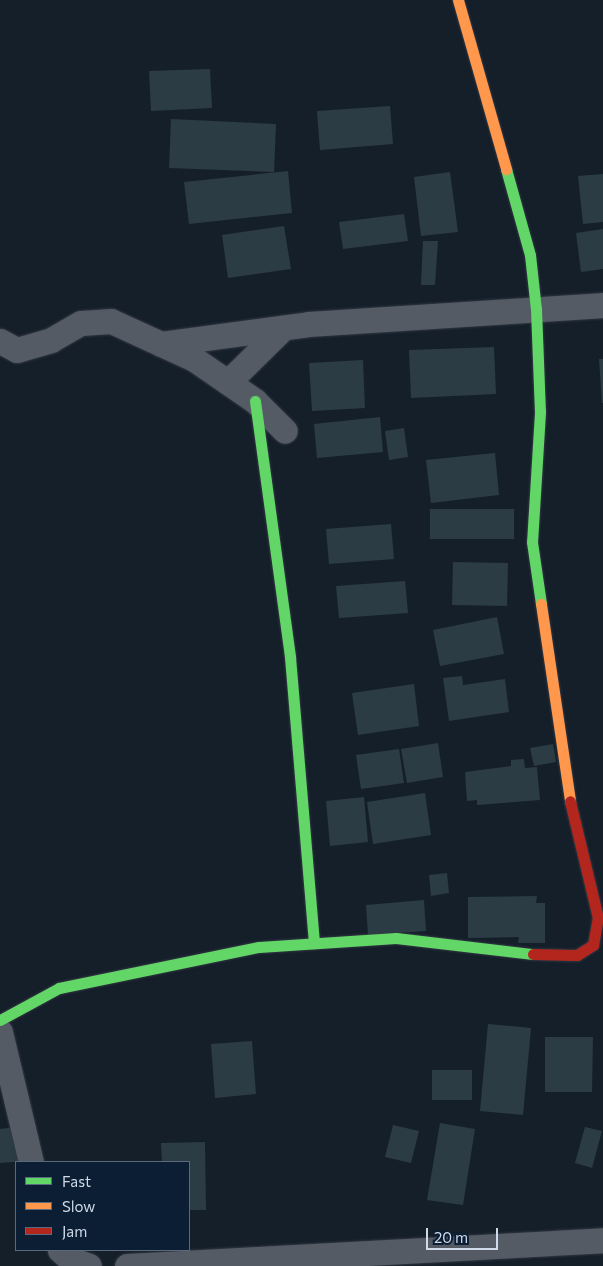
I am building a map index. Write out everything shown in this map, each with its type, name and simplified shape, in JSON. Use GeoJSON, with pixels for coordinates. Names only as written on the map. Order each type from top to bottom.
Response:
{"type":"FeatureCollection","features":[{"type":"Feature","properties":{"kind":"street"},"geometry":{"type":"LineString","coordinates":[[0,1020],[59,988],[259,947],[396,938],[529,954],[577,955],[598,945],[598,918],[574,829],[532,542],[540,412],[536,309],[530,255],[458,0]]}},
{"type":"Feature","properties":{"kind":"street"},"geometry":{"type":"LineString","coordinates":[[161,344],[283,328],[603,305]]}},
{"type":"Feature","properties":{"kind":"street"},"geometry":{"type":"LineString","coordinates":[[0,341],[17,350],[51,340],[81,323],[111,321],[194,359],[255,401],[285,431]]}},
{"type":"Feature","properties":{"kind":"street"},"geometry":{"type":"LineString","coordinates":[[228,382],[283,328]]}},
{"type":"Feature","properties":{"kind":"street"},"geometry":{"type":"LineString","coordinates":[[255,401],[290,657],[314,943]]}},
{"type":"Feature","properties":{"kind":"street"},"geometry":{"type":"LineString","coordinates":[[0,1032],[31,1161]]}},
{"type":"Feature","properties":{"kind":"street"},"geometry":{"type":"LineString","coordinates":[[127,1266],[603,1240]]}},
{"type":"Feature","properties":{"kind":"building"},"geometry":{"type":"Polygon","coordinates":[[[210,69],[212,108],[151,111],[149,71],[210,69]]]}},
{"type":"Feature","properties":{"kind":"building"},"geometry":{"type":"Polygon","coordinates":[[[390,106],[393,144],[320,150],[317,111],[390,106]]]}},
{"type":"Feature","properties":{"kind":"building"},"geometry":{"type":"Polygon","coordinates":[[[171,119],[276,124],[274,172],[169,168],[171,119]]]}},
{"type":"Feature","properties":{"kind":"building"},"geometry":{"type":"Polygon","coordinates":[[[288,171],[292,213],[189,224],[184,182],[288,171]]]}},
{"type":"Feature","properties":{"kind":"building"},"geometry":{"type":"Polygon","coordinates":[[[450,172],[458,232],[421,236],[414,177],[450,172]]]}},
{"type":"Feature","properties":{"kind":"building"},"geometry":{"type":"Polygon","coordinates":[[[603,174],[603,222],[583,224],[578,176],[603,174]]]}},
{"type":"Feature","properties":{"kind":"building"},"geometry":{"type":"Polygon","coordinates":[[[404,214],[408,241],[343,249],[339,222],[404,214]]]}},
{"type":"Feature","properties":{"kind":"building"},"geometry":{"type":"Polygon","coordinates":[[[284,226],[291,269],[228,278],[222,235],[284,226]]]}},
{"type":"Feature","properties":{"kind":"building"},"geometry":{"type":"Polygon","coordinates":[[[603,229],[603,269],[581,272],[576,233],[603,229]]]}},
{"type":"Feature","properties":{"kind":"building"},"geometry":{"type":"Polygon","coordinates":[[[423,241],[438,241],[435,285],[421,285],[423,241]]]}},
{"type":"Feature","properties":{"kind":"building"},"geometry":{"type":"Polygon","coordinates":[[[494,347],[496,394],[411,398],[409,350],[494,347]]]}},
{"type":"Feature","properties":{"kind":"building"},"geometry":{"type":"Polygon","coordinates":[[[599,359],[603,359],[603,403],[602,403],[599,359]]]}},
{"type":"Feature","properties":{"kind":"building"},"geometry":{"type":"Polygon","coordinates":[[[363,360],[365,408],[312,411],[309,363],[363,360]]]}},
{"type":"Feature","properties":{"kind":"building"},"geometry":{"type":"Polygon","coordinates":[[[380,417],[383,452],[317,458],[314,424],[380,417]]]}},
{"type":"Feature","properties":{"kind":"building"},"geometry":{"type":"Polygon","coordinates":[[[404,428],[408,457],[389,460],[385,431],[404,428]]]}},
{"type":"Feature","properties":{"kind":"building"},"geometry":{"type":"Polygon","coordinates":[[[495,453],[499,495],[431,503],[426,460],[495,453]]]}},
{"type":"Feature","properties":{"kind":"building"},"geometry":{"type":"Polygon","coordinates":[[[430,509],[514,509],[514,539],[430,539],[430,509]]]}},
{"type":"Feature","properties":{"kind":"building"},"geometry":{"type":"Polygon","coordinates":[[[391,524],[394,559],[329,564],[326,529],[391,524]]]}},
{"type":"Feature","properties":{"kind":"building"},"geometry":{"type":"Polygon","coordinates":[[[453,562],[508,563],[507,606],[452,605],[453,562]]]}},
{"type":"Feature","properties":{"kind":"building"},"geometry":{"type":"Polygon","coordinates":[[[405,581],[408,613],[339,618],[336,586],[405,581]]]}},
{"type":"Feature","properties":{"kind":"building"},"geometry":{"type":"Polygon","coordinates":[[[497,617],[504,654],[440,666],[433,630],[497,617]]]}},
{"type":"Feature","properties":{"kind":"building"},"geometry":{"type":"Polygon","coordinates":[[[462,676],[463,685],[505,679],[509,712],[449,721],[443,678],[462,676]]]}},
{"type":"Feature","properties":{"kind":"building"},"geometry":{"type":"Polygon","coordinates":[[[414,684],[419,726],[358,735],[352,693],[414,684]]]}},
{"type":"Feature","properties":{"kind":"building"},"geometry":{"type":"Polygon","coordinates":[[[438,743],[443,777],[407,783],[401,749],[438,743]]]}},
{"type":"Feature","properties":{"kind":"building"},"geometry":{"type":"Polygon","coordinates":[[[553,744],[556,762],[534,766],[530,748],[553,744]]]}},
{"type":"Feature","properties":{"kind":"building"},"geometry":{"type":"Polygon","coordinates":[[[399,749],[404,783],[361,789],[356,755],[399,749]]]}},
{"type":"Feature","properties":{"kind":"building"},"geometry":{"type":"Polygon","coordinates":[[[524,759],[525,768],[537,767],[540,800],[477,805],[477,800],[467,801],[465,772],[511,766],[511,760],[524,759]]]}},
{"type":"Feature","properties":{"kind":"building"},"geometry":{"type":"Polygon","coordinates":[[[425,793],[431,835],[373,844],[367,802],[425,793]]]}},
{"type":"Feature","properties":{"kind":"building"},"geometry":{"type":"Polygon","coordinates":[[[364,797],[368,842],[330,846],[326,801],[364,797]]]}},
{"type":"Feature","properties":{"kind":"building"},"geometry":{"type":"Polygon","coordinates":[[[447,873],[449,893],[431,896],[429,875],[447,873]]]}},
{"type":"Feature","properties":{"kind":"building"},"geometry":{"type":"Polygon","coordinates":[[[537,896],[536,903],[545,903],[545,943],[518,943],[519,937],[468,938],[468,897],[537,896]]]}},
{"type":"Feature","properties":{"kind":"building"},"geometry":{"type":"Polygon","coordinates":[[[424,900],[426,931],[368,935],[366,905],[424,900]]]}},
{"type":"Feature","properties":{"kind":"building"},"geometry":{"type":"Polygon","coordinates":[[[488,1024],[531,1028],[523,1115],[480,1111],[488,1024]]]}},
{"type":"Feature","properties":{"kind":"building"},"geometry":{"type":"Polygon","coordinates":[[[545,1037],[593,1037],[592,1092],[545,1092],[545,1037]]]}},
{"type":"Feature","properties":{"kind":"building"},"geometry":{"type":"Polygon","coordinates":[[[252,1041],[256,1094],[215,1098],[211,1044],[252,1041]]]}},
{"type":"Feature","properties":{"kind":"building"},"geometry":{"type":"Polygon","coordinates":[[[432,1070],[472,1070],[472,1100],[432,1100],[432,1070]]]}},
{"type":"Feature","properties":{"kind":"building"},"geometry":{"type":"Polygon","coordinates":[[[440,1123],[475,1129],[463,1205],[427,1200],[440,1123]]]}},
{"type":"Feature","properties":{"kind":"building"},"geometry":{"type":"Polygon","coordinates":[[[393,1125],[419,1131],[411,1163],[385,1157],[393,1125]]]}},
{"type":"Feature","properties":{"kind":"building"},"geometry":{"type":"Polygon","coordinates":[[[23,1126],[26,1161],[0,1163],[0,1129],[23,1126]]]}},
{"type":"Feature","properties":{"kind":"building"},"geometry":{"type":"Polygon","coordinates":[[[585,1127],[602,1131],[592,1168],[575,1163],[585,1127]]]}},
{"type":"Feature","properties":{"kind":"building"},"geometry":{"type":"Polygon","coordinates":[[[205,1142],[206,1210],[190,1210],[190,1161],[162,1161],[161,1143],[205,1142]]]}},
{"type":"Feature","properties":{"kind":"traffic: fast"},"geometry":{"type":"LineString","coordinates":[[506,169],[530,255],[536,309],[540,412],[532,542],[541,604]]}},
{"type":"Feature","properties":{"kind":"traffic: fast"},"geometry":{"type":"LineString","coordinates":[[255,401],[290,657],[314,943]]}},
{"type":"Feature","properties":{"kind":"traffic: fast"},"geometry":{"type":"LineString","coordinates":[[0,1020],[59,988],[259,947],[396,938],[533,954]]}},
{"type":"Feature","properties":{"kind":"traffic: slow"},"geometry":{"type":"LineString","coordinates":[[458,0],[506,169]]}},
{"type":"Feature","properties":{"kind":"traffic: slow"},"geometry":{"type":"LineString","coordinates":[[541,604],[570,801]]}},
{"type":"Feature","properties":{"kind":"traffic: jam"},"geometry":{"type":"LineString","coordinates":[[533,954],[577,955],[593,945],[598,918],[570,801]]}}]}
